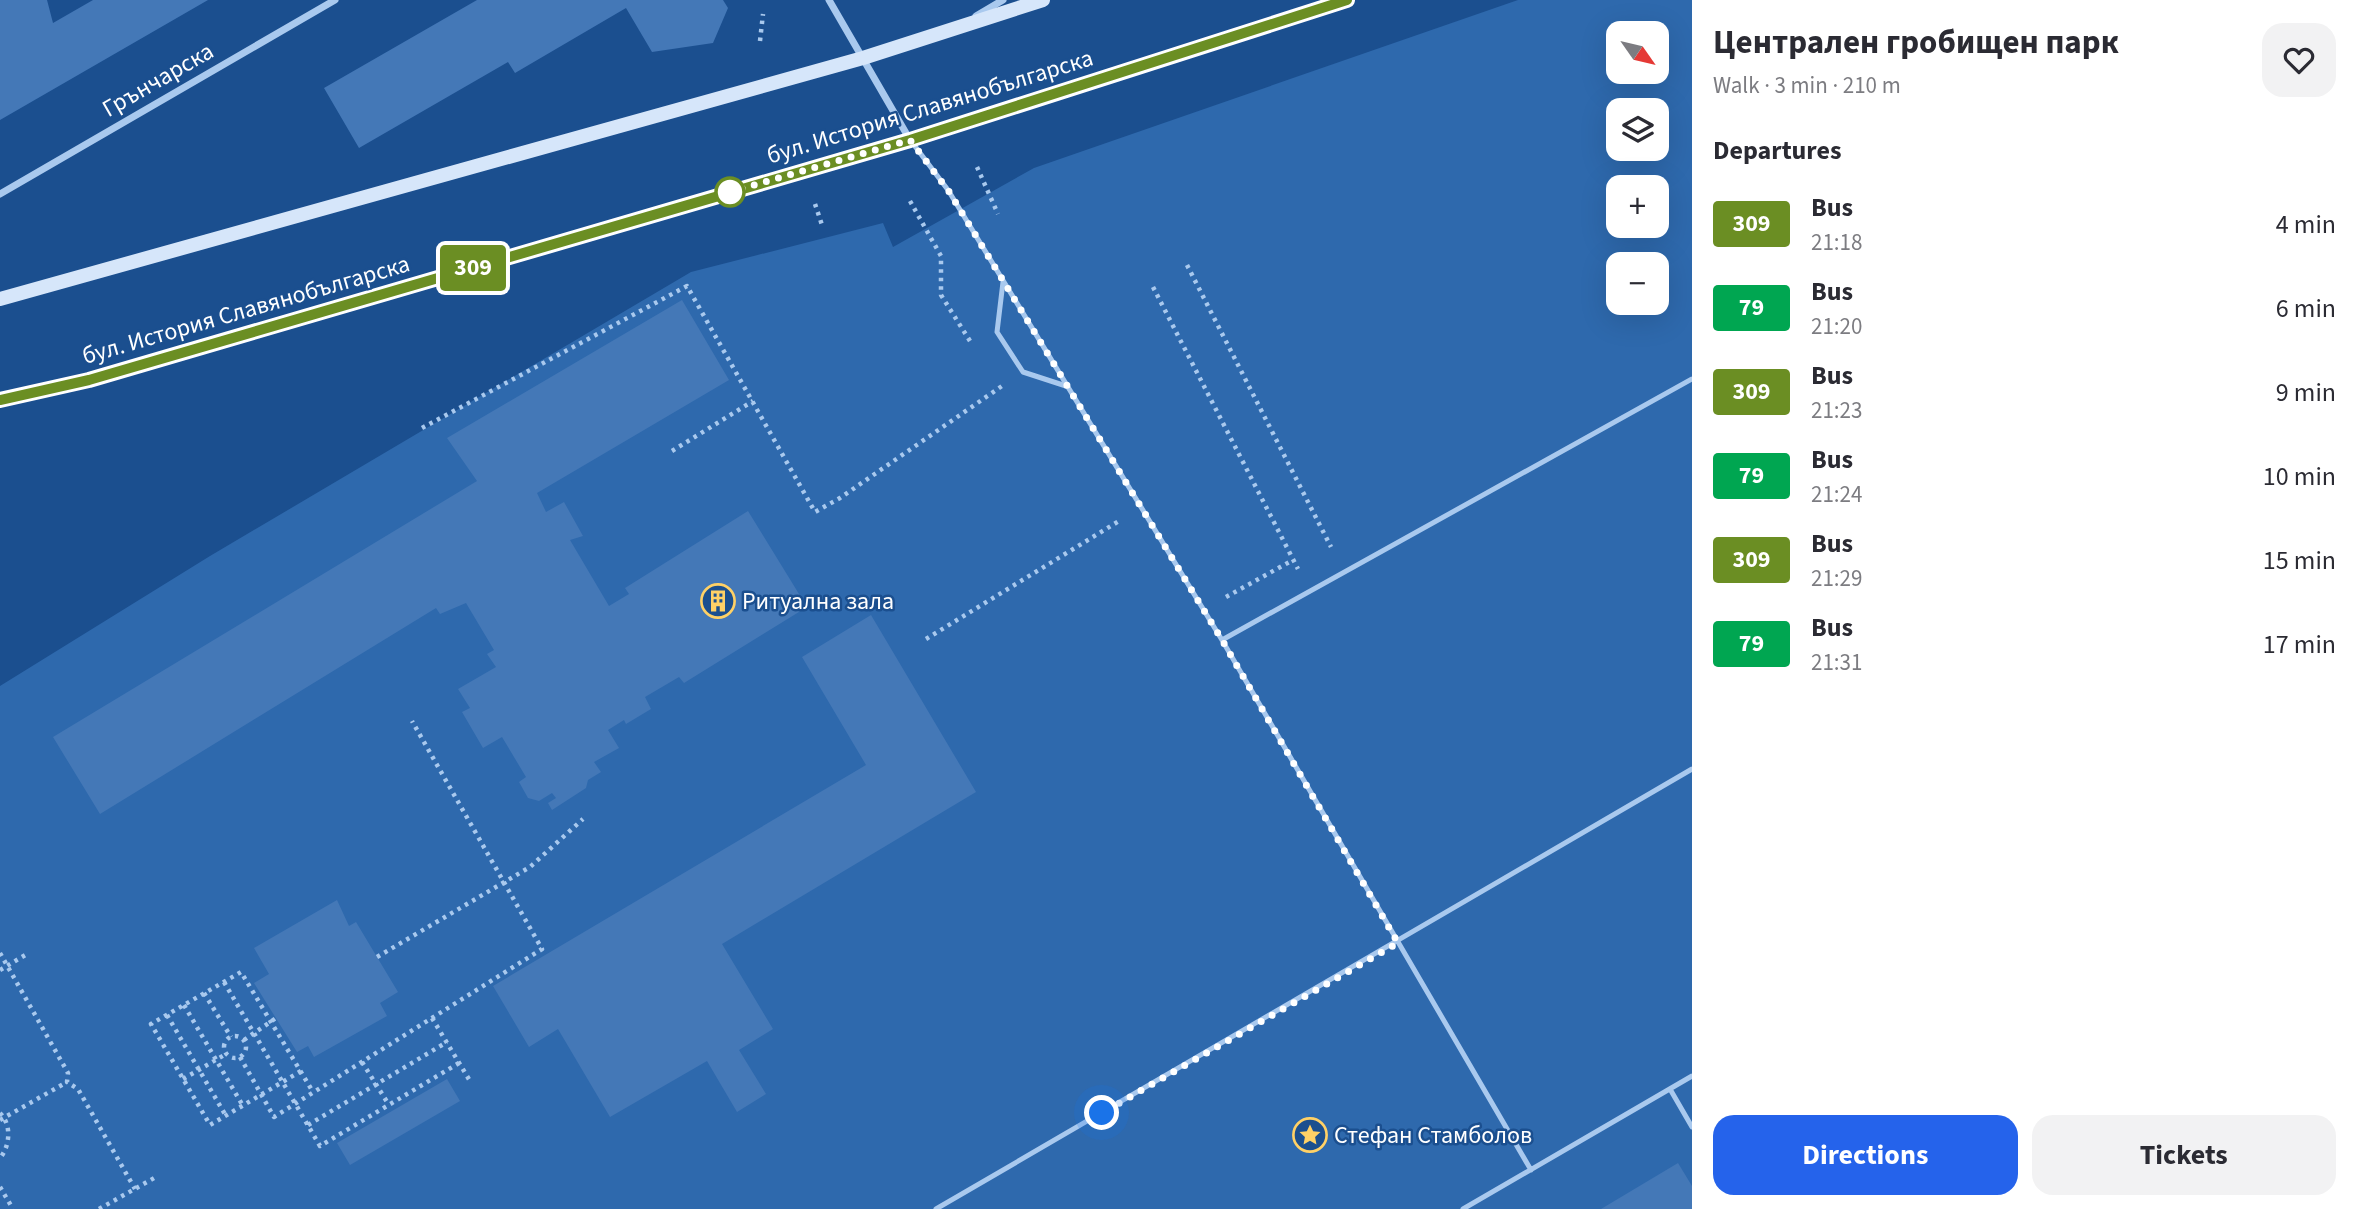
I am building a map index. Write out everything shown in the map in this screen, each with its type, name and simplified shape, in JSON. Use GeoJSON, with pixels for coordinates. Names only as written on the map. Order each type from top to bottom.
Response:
{"type":"FeatureCollection","features":[{"type":"Feature","properties":{"kind":"main road"},"geometry":{"type":"LineString","coordinates":[[0,299],[863,58],[1043,0]]}},
{"type":"Feature","properties":{"kind":"main road","name":"бул. История Славянобългарска"},"geometry":{"type":"LineString","coordinates":[[0,400],[89,380],[910,140],[1347,0]]}},
{"type":"Feature","properties":{"kind":"street","name":"Грънчарска"},"geometry":{"type":"LineString","coordinates":[[0,194],[335,0]]}},
{"type":"Feature","properties":{"kind":"street"},"geometry":{"type":"LineString","coordinates":[[829,0],[910,140]]}},
{"type":"Feature","properties":{"kind":"street"},"geometry":{"type":"LineString","coordinates":[[961,26],[1003,0]]}},
{"type":"Feature","properties":{"kind":"lane"},"geometry":{"type":"LineString","coordinates":[[910,140],[948,190],[1222,640],[1531,1170]]}},
{"type":"Feature","properties":{"kind":"lane"},"geometry":{"type":"LineString","coordinates":[[1003,281],[997,332],[1023,372],[1066,386]]}},
{"type":"Feature","properties":{"kind":"lane"},"geometry":{"type":"LineString","coordinates":[[1222,640],[1692,379]]}},
{"type":"Feature","properties":{"kind":"lane"},"geometry":{"type":"LineString","coordinates":[[936,1209],[1398,943],[1692,769]]}},
{"type":"Feature","properties":{"kind":"lane"},"geometry":{"type":"LineString","coordinates":[[1463,1209],[1692,1076]]}},
{"type":"Feature","properties":{"kind":"lane"},"geometry":{"type":"LineString","coordinates":[[1670,1089],[1692,1127]]}},
{"type":"Feature","properties":{"kind":"path"},"geometry":{"type":"LineString","coordinates":[[760,41],[763,14]]}},
{"type":"Feature","properties":{"kind":"path"},"geometry":{"type":"LineString","coordinates":[[977,167],[981,177]]}},
{"type":"Feature","properties":{"kind":"path"},"geometry":{"type":"LineString","coordinates":[[910,201],[941,256],[941,295],[977,353]]}},
{"type":"Feature","properties":{"kind":"path"},"geometry":{"type":"LineString","coordinates":[[816,204],[822,225]]}},
{"type":"Feature","properties":{"kind":"path"},"geometry":{"type":"LineString","coordinates":[[1187,265],[1344,572]]}},
{"type":"Feature","properties":{"kind":"path"},"geometry":{"type":"LineString","coordinates":[[422,428],[687,286],[815,512],[840,498],[1023,372]]}},
{"type":"Feature","properties":{"kind":"path"},"geometry":{"type":"LineString","coordinates":[[1153,287],[1310,591]]}},
{"type":"Feature","properties":{"kind":"path"},"geometry":{"type":"LineString","coordinates":[[672,451],[753,401]]}},
{"type":"Feature","properties":{"kind":"path"},"geometry":{"type":"LineString","coordinates":[[926,639],[1141,508]]}},
{"type":"Feature","properties":{"kind":"path"},"geometry":{"type":"LineString","coordinates":[[1202,610],[1293,560]]}},
{"type":"Feature","properties":{"kind":"path"},"geometry":{"type":"LineString","coordinates":[[240,1058],[274,1117],[542,948],[412,721]]}},
{"type":"Feature","properties":{"kind":"path"},"geometry":{"type":"LineString","coordinates":[[377,957],[530,867],[583,819]]}},
{"type":"Feature","properties":{"kind":"path"},"geometry":{"type":"LineString","coordinates":[[0,953],[68,1073],[67,1082]]}},
{"type":"Feature","properties":{"kind":"path"},"geometry":{"type":"LineString","coordinates":[[0,970],[27,954]]}},
{"type":"Feature","properties":{"kind":"path"},"geometry":{"type":"LineString","coordinates":[[301,1071],[210,1125],[151,1024],[241,972],[273,1019],[313,1092]]}},
{"type":"Feature","properties":{"kind":"path"},"geometry":{"type":"LineString","coordinates":[[225,982],[320,1146],[460,1063]]}},
{"type":"Feature","properties":{"kind":"path"},"geometry":{"type":"LineString","coordinates":[[204,993],[231,1037]]}},
{"type":"Feature","properties":{"kind":"path"},"geometry":{"type":"LineString","coordinates":[[184,1005],[243,1106]]}},
{"type":"Feature","properties":{"kind":"path"},"geometry":{"type":"LineString","coordinates":[[167,1015],[226,1116]]}},
{"type":"Feature","properties":{"kind":"path"},"geometry":{"type":"LineString","coordinates":[[432,1018],[470,1081]]}},
{"type":"Feature","properties":{"kind":"path"},"geometry":{"type":"LineString","coordinates":[[244,1040],[273,1019]]}},
{"type":"Feature","properties":{"kind":"path"},"geometry":{"type":"LineString","coordinates":[[231,1037],[244,1040],[246,1051],[240,1058],[226,1054],[224,1042],[231,1037]]}},
{"type":"Feature","properties":{"kind":"path"},"geometry":{"type":"LineString","coordinates":[[308,1125],[447,1042]]}},
{"type":"Feature","properties":{"kind":"path"},"geometry":{"type":"LineString","coordinates":[[183,1079],[226,1054]]}},
{"type":"Feature","properties":{"kind":"path"},"geometry":{"type":"LineString","coordinates":[[362,1062],[389,1105]]}},
{"type":"Feature","properties":{"kind":"path"},"geometry":{"type":"LineString","coordinates":[[2,1119],[67,1082]]}},
{"type":"Feature","properties":{"kind":"path"},"geometry":{"type":"LineString","coordinates":[[67,1082],[78,1089],[135,1189]]}},
{"type":"Feature","properties":{"kind":"path"},"geometry":{"type":"LineString","coordinates":[[0,1113],[9,1137],[0,1158]]}},
{"type":"Feature","properties":{"kind":"path"},"geometry":{"type":"LineString","coordinates":[[99,1209],[156,1177]]}},
{"type":"Feature","properties":{"kind":"path"},"geometry":{"type":"LineString","coordinates":[[0,1187],[13,1209]]}},
{"type":"Feature","properties":{"kind":"shaded area"},"geometry":{"type":"Polygon","coordinates":[[[1518,0],[1692,0],[1692,1209],[0,1209],[0,686],[210,556],[691,272],[883,223],[893,247],[1034,168],[1518,0]]]}},
{"type":"Feature","properties":{"kind":"building"},"geometry":{"type":"Polygon","coordinates":[[[0,0],[47,0],[53,23],[93,0],[208,0],[0,120],[0,0]]]}},
{"type":"Feature","properties":{"kind":"building"},"geometry":{"type":"Polygon","coordinates":[[[477,0],[723,0],[728,8],[713,43],[652,52],[626,8],[515,73],[508,62],[359,148],[324,88],[477,0]]]}},
{"type":"Feature","properties":{"kind":"building"},"geometry":{"type":"Polygon","coordinates":[[[682,300],[729,380],[537,493],[546,512],[564,502],[583,536],[570,540],[609,606],[629,594],[625,588],[748,511],[807,607],[684,683],[679,677],[645,697],[651,709],[626,724],[624,720],[608,730],[619,748],[594,762],[601,772],[588,780],[586,788],[552,810],[548,803],[556,798],[552,793],[539,801],[528,798],[519,782],[526,777],[502,737],[483,748],[462,712],[470,708],[458,689],[496,667],[487,654],[494,650],[466,603],[440,614],[436,608],[100,814],[53,737],[477,481],[447,438],[682,300]]]}},
{"type":"Feature","properties":{"kind":"building"},"geometry":{"type":"Polygon","coordinates":[[[871,615],[976,792],[722,944],[773,1029],[739,1050],[766,1094],[737,1112],[707,1061],[610,1117],[558,1029],[529,1047],[493,986],[866,765],[802,657],[871,615]]]}},
{"type":"Feature","properties":{"kind":"building"},"geometry":{"type":"Polygon","coordinates":[[[337,900],[349,926],[356,922],[398,992],[380,1003],[387,1016],[314,1057],[308,1046],[297,1052],[254,983],[269,974],[254,948],[337,900]]]}},
{"type":"Feature","properties":{"kind":"building"},"geometry":{"type":"Polygon","coordinates":[[[447,1079],[460,1101],[350,1165],[337,1143],[447,1079]]]}},
{"type":"Feature","properties":{"kind":"building"},"geometry":{"type":"Polygon","coordinates":[[[1678,1163],[1692,1186],[1692,1209],[1601,1209],[1678,1163]]]}},
{"type":"Feature","properties":{"kind":"bus line","name":"309"},"geometry":{"type":"LineString","coordinates":[[0,400],[89,380],[910,140],[1347,0]]}},
{"type":"Feature","properties":{"kind":"place","name":"Ритуална зала"},"geometry":{"type":"Point","coordinates":[718,601]}},
{"type":"Feature","properties":{"kind":"place","name":"Стефан Стамболов"},"geometry":{"type":"Point","coordinates":[1310,1135]}},
{"type":"Feature","properties":{"kind":"route"},"geometry":{"type":"LineString","coordinates":[[730,192],[910,140],[948,190],[1222,640],[1398,943],[1102,1113]]}}]}
